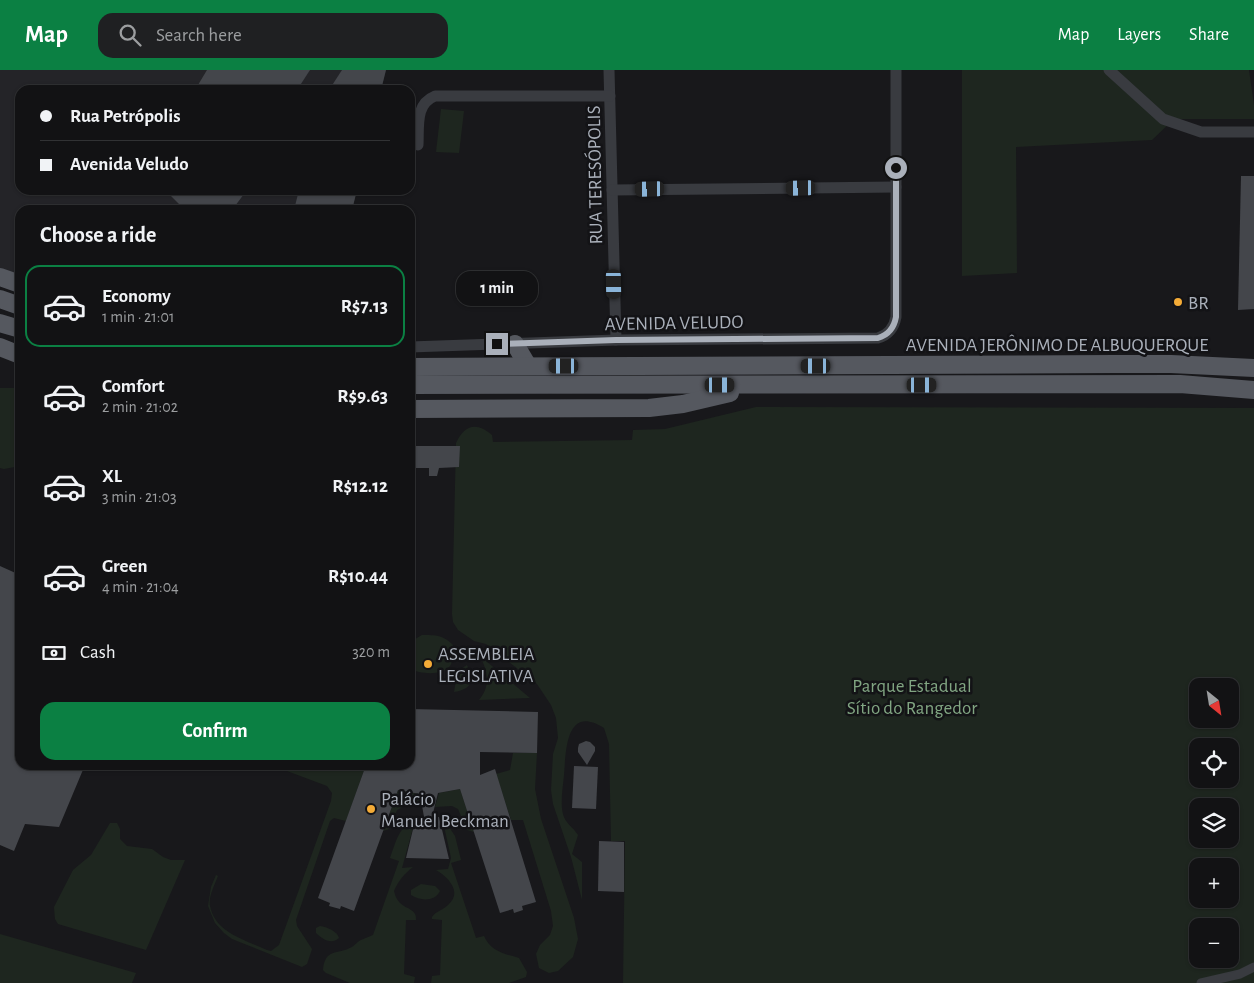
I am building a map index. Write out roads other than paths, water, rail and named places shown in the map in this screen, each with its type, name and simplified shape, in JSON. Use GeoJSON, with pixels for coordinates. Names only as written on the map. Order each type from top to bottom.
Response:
{"type":"FeatureCollection","features":[{"type":"Feature","properties":{"kind":"main road"},"geometry":{"type":"LineString","coordinates":[[0,277],[15,282]]}},
{"type":"Feature","properties":{"kind":"main road"},"geometry":{"type":"LineString","coordinates":[[0,299],[15,304]]}},
{"type":"Feature","properties":{"kind":"main road"},"geometry":{"type":"LineString","coordinates":[[0,323],[15,328]]}},
{"type":"Feature","properties":{"kind":"main road"},"geometry":{"type":"LineString","coordinates":[[515,344],[528,366]]}},
{"type":"Feature","properties":{"kind":"main road"},"geometry":{"type":"LineString","coordinates":[[0,347],[15,353]]}},
{"type":"Feature","properties":{"kind":"main road"},"geometry":{"type":"LineString","coordinates":[[1171,364],[1254,360]]}},
{"type":"Feature","properties":{"kind":"main road","name":"AVENIDA JERÔNIMO DE ALBUQUERQUE"},"geometry":{"type":"LineString","coordinates":[[415,367],[1171,364],[1254,368]]}},
{"type":"Feature","properties":{"kind":"main road"},"geometry":{"type":"LineString","coordinates":[[689,402],[699,395],[704,386],[700,372],[691,366]]}},
{"type":"Feature","properties":{"kind":"main road"},"geometry":{"type":"LineString","coordinates":[[415,385],[1180,384],[1254,390]]}},
{"type":"Feature","properties":{"kind":"main road"},"geometry":{"type":"LineString","coordinates":[[415,409],[643,409],[689,402],[767,385]]}},
{"type":"Feature","properties":{"kind":"street","name":"RUA TERESÓPOLIS"},"geometry":{"type":"LineString","coordinates":[[609,70],[616,340]]}},
{"type":"Feature","properties":{"kind":"street"},"geometry":{"type":"LineString","coordinates":[[612,190],[896,187],[896,70]]}},
{"type":"Feature","properties":{"kind":"street"},"geometry":{"type":"LineString","coordinates":[[1110,70],[1163,119],[1201,132],[1254,132]]}},
{"type":"Feature","properties":{"kind":"street"},"geometry":{"type":"LineString","coordinates":[[418,145],[420,108],[424,102],[435,96],[610,96]]}},
{"type":"Feature","properties":{"kind":"street","name":"AVENIDA VELUDO"},"geometry":{"type":"LineString","coordinates":[[415,347],[616,340],[878,338],[890,332],[895,324],[896,317],[896,187]]}},
{"type":"Feature","properties":{"kind":"street"},"geometry":{"type":"LineString","coordinates":[[1201,983],[1234,976],[1254,967]]}},
{"type":"Feature","properties":{"kind":"place","name":"BR"},"geometry":{"type":"Point","coordinates":[1178,302]}},
{"type":"Feature","properties":{"kind":"place","name":"ASSEMBLEIA LEGISLATIVA"},"geometry":{"type":"Point","coordinates":[428,664]}},
{"type":"Feature","properties":{"kind":"place","name":"Palácio Manuel Beckman"},"geometry":{"type":"Point","coordinates":[371,809]}},
{"type":"Feature","properties":{"kind":"park label","name":"Parque Estadual Sítio do Rangedor"},"geometry":{"type":"Point","coordinates":[912,696]}}]}
